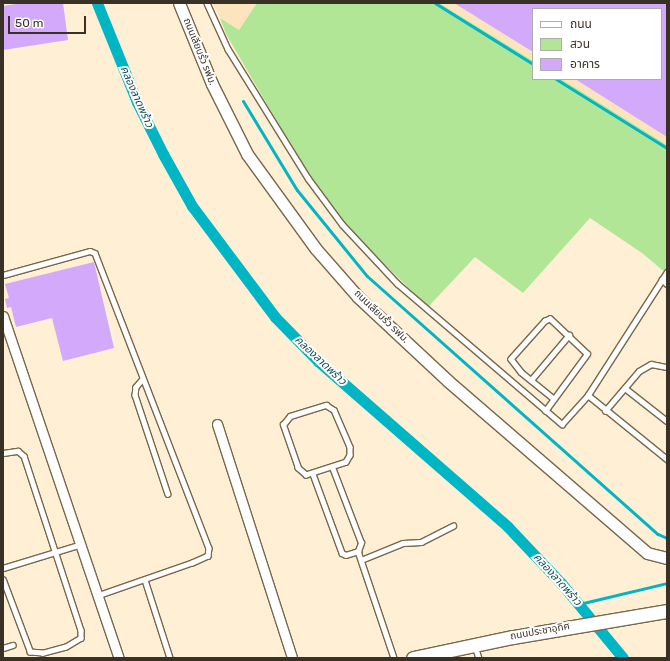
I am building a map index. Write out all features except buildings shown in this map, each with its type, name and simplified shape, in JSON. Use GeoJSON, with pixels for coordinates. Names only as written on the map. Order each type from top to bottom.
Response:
{"type":"FeatureCollection","features":[{"type":"Feature","properties":{"kind":"main road","name":"ถนนประชาอุทิศ"},"geometry":{"type":"LineString","coordinates":[[417,658],[475,644],[667,611]]}},
{"type":"Feature","properties":{"kind":"street","name":"ถนนเลียบรั้ว รฟม."},"geometry":{"type":"LineString","coordinates":[[179,3],[212,84],[247,154],[312,243],[353,291],[448,380],[646,553],[667,558]]}},
{"type":"Feature","properties":{"kind":"street"},"geometry":{"type":"LineString","coordinates":[[3,316],[78,545],[98,596],[119,658]]}},
{"type":"Feature","properties":{"kind":"street"},"geometry":{"type":"LineString","coordinates":[[217,424],[292,658]]}},
{"type":"Feature","properties":{"kind":"lane"},"geometry":{"type":"LineString","coordinates":[[207,3],[228,49],[308,178],[342,224],[398,284],[562,424],[588,395],[667,272]]}},
{"type":"Feature","properties":{"kind":"lane"},"geometry":{"type":"LineString","coordinates":[[3,275],[93,252],[210,553],[192,563],[98,596]]}},
{"type":"Feature","properties":{"kind":"lane"},"geometry":{"type":"LineString","coordinates":[[662,279],[667,284]]}},
{"type":"Feature","properties":{"kind":"lane"},"geometry":{"type":"LineString","coordinates":[[545,410],[587,354],[569,334],[555,322],[548,320],[515,352],[512,362],[553,398]]}},
{"type":"Feature","properties":{"kind":"lane"},"geometry":{"type":"LineString","coordinates":[[531,380],[569,334]]}},
{"type":"Feature","properties":{"kind":"lane"},"geometry":{"type":"LineString","coordinates":[[605,411],[640,371],[651,364],[667,366]]}},
{"type":"Feature","properties":{"kind":"lane"},"geometry":{"type":"LineString","coordinates":[[143,379],[136,387],[135,395],[168,494]]}},
{"type":"Feature","properties":{"kind":"lane"},"geometry":{"type":"LineString","coordinates":[[626,388],[667,421]]}},
{"type":"Feature","properties":{"kind":"lane"},"geometry":{"type":"LineString","coordinates":[[588,395],[605,411],[667,459]]}},
{"type":"Feature","properties":{"kind":"lane"},"geometry":{"type":"LineString","coordinates":[[323,405],[334,410],[350,446],[346,462],[313,474],[300,471],[283,426],[290,416],[323,405]]}},
{"type":"Feature","properties":{"kind":"lane"},"geometry":{"type":"LineString","coordinates":[[3,453],[18,451],[24,456],[82,630],[78,641],[43,653],[30,652],[3,580]]}},
{"type":"Feature","properties":{"kind":"lane"},"geometry":{"type":"LineString","coordinates":[[332,467],[361,543],[358,551],[360,560],[394,658]]}},
{"type":"Feature","properties":{"kind":"lane"},"geometry":{"type":"LineString","coordinates":[[313,474],[342,553],[346,555],[358,551]]}},
{"type":"Feature","properties":{"kind":"lane"},"geometry":{"type":"LineString","coordinates":[[360,560],[403,543],[421,542],[453,526]]}},
{"type":"Feature","properties":{"kind":"lane"},"geometry":{"type":"LineString","coordinates":[[3,568],[78,545]]}},
{"type":"Feature","properties":{"kind":"lane"},"geometry":{"type":"LineString","coordinates":[[145,580],[170,658]]}},
{"type":"Feature","properties":{"kind":"lane"},"geometry":{"type":"LineString","coordinates":[[475,644],[480,658]]}},
{"type":"Feature","properties":{"kind":"lane"},"geometry":{"type":"LineString","coordinates":[[3,648],[13,645]]}},
{"type":"Feature","properties":{"kind":"shaded area"},"geometry":{"type":"Polygon","coordinates":[[[213,3],[257,3],[239,30],[220,18],[213,3]]]}},
{"type":"Feature","properties":{"kind":"shaded area"},"geometry":{"type":"Polygon","coordinates":[[[439,3],[667,3],[667,145],[563,80],[662,80],[662,8],[532,8],[532,60],[439,3]]]}},
{"type":"Feature","properties":{"kind":"green space"},"geometry":{"type":"Polygon","coordinates":[[[257,3],[439,3],[532,60],[532,80],[563,80],[667,145],[667,274],[642,253],[590,218],[523,293],[475,257],[428,307],[343,223],[310,178],[226,34],[220,18],[239,30],[257,3]]]}},
{"type":"Feature","properties":{"kind":"waterway","name":"คลองลาดพร้าว"},"geometry":{"type":"LineString","coordinates":[[97,3],[137,102],[163,154],[192,206],[275,317],[318,361],[508,527],[561,583],[623,658]]}},
{"type":"Feature","properties":{"kind":"waterway"},"geometry":{"type":"LineString","coordinates":[[435,3],[532,63]]}},
{"type":"Feature","properties":{"kind":"waterway"},"geometry":{"type":"LineString","coordinates":[[558,80],[667,148]]}},
{"type":"Feature","properties":{"kind":"waterway"},"geometry":{"type":"LineString","coordinates":[[243,101],[297,190],[367,276],[658,534],[667,538]]}},
{"type":"Feature","properties":{"kind":"waterway"},"geometry":{"type":"LineString","coordinates":[[579,604],[667,583]]}}]}
